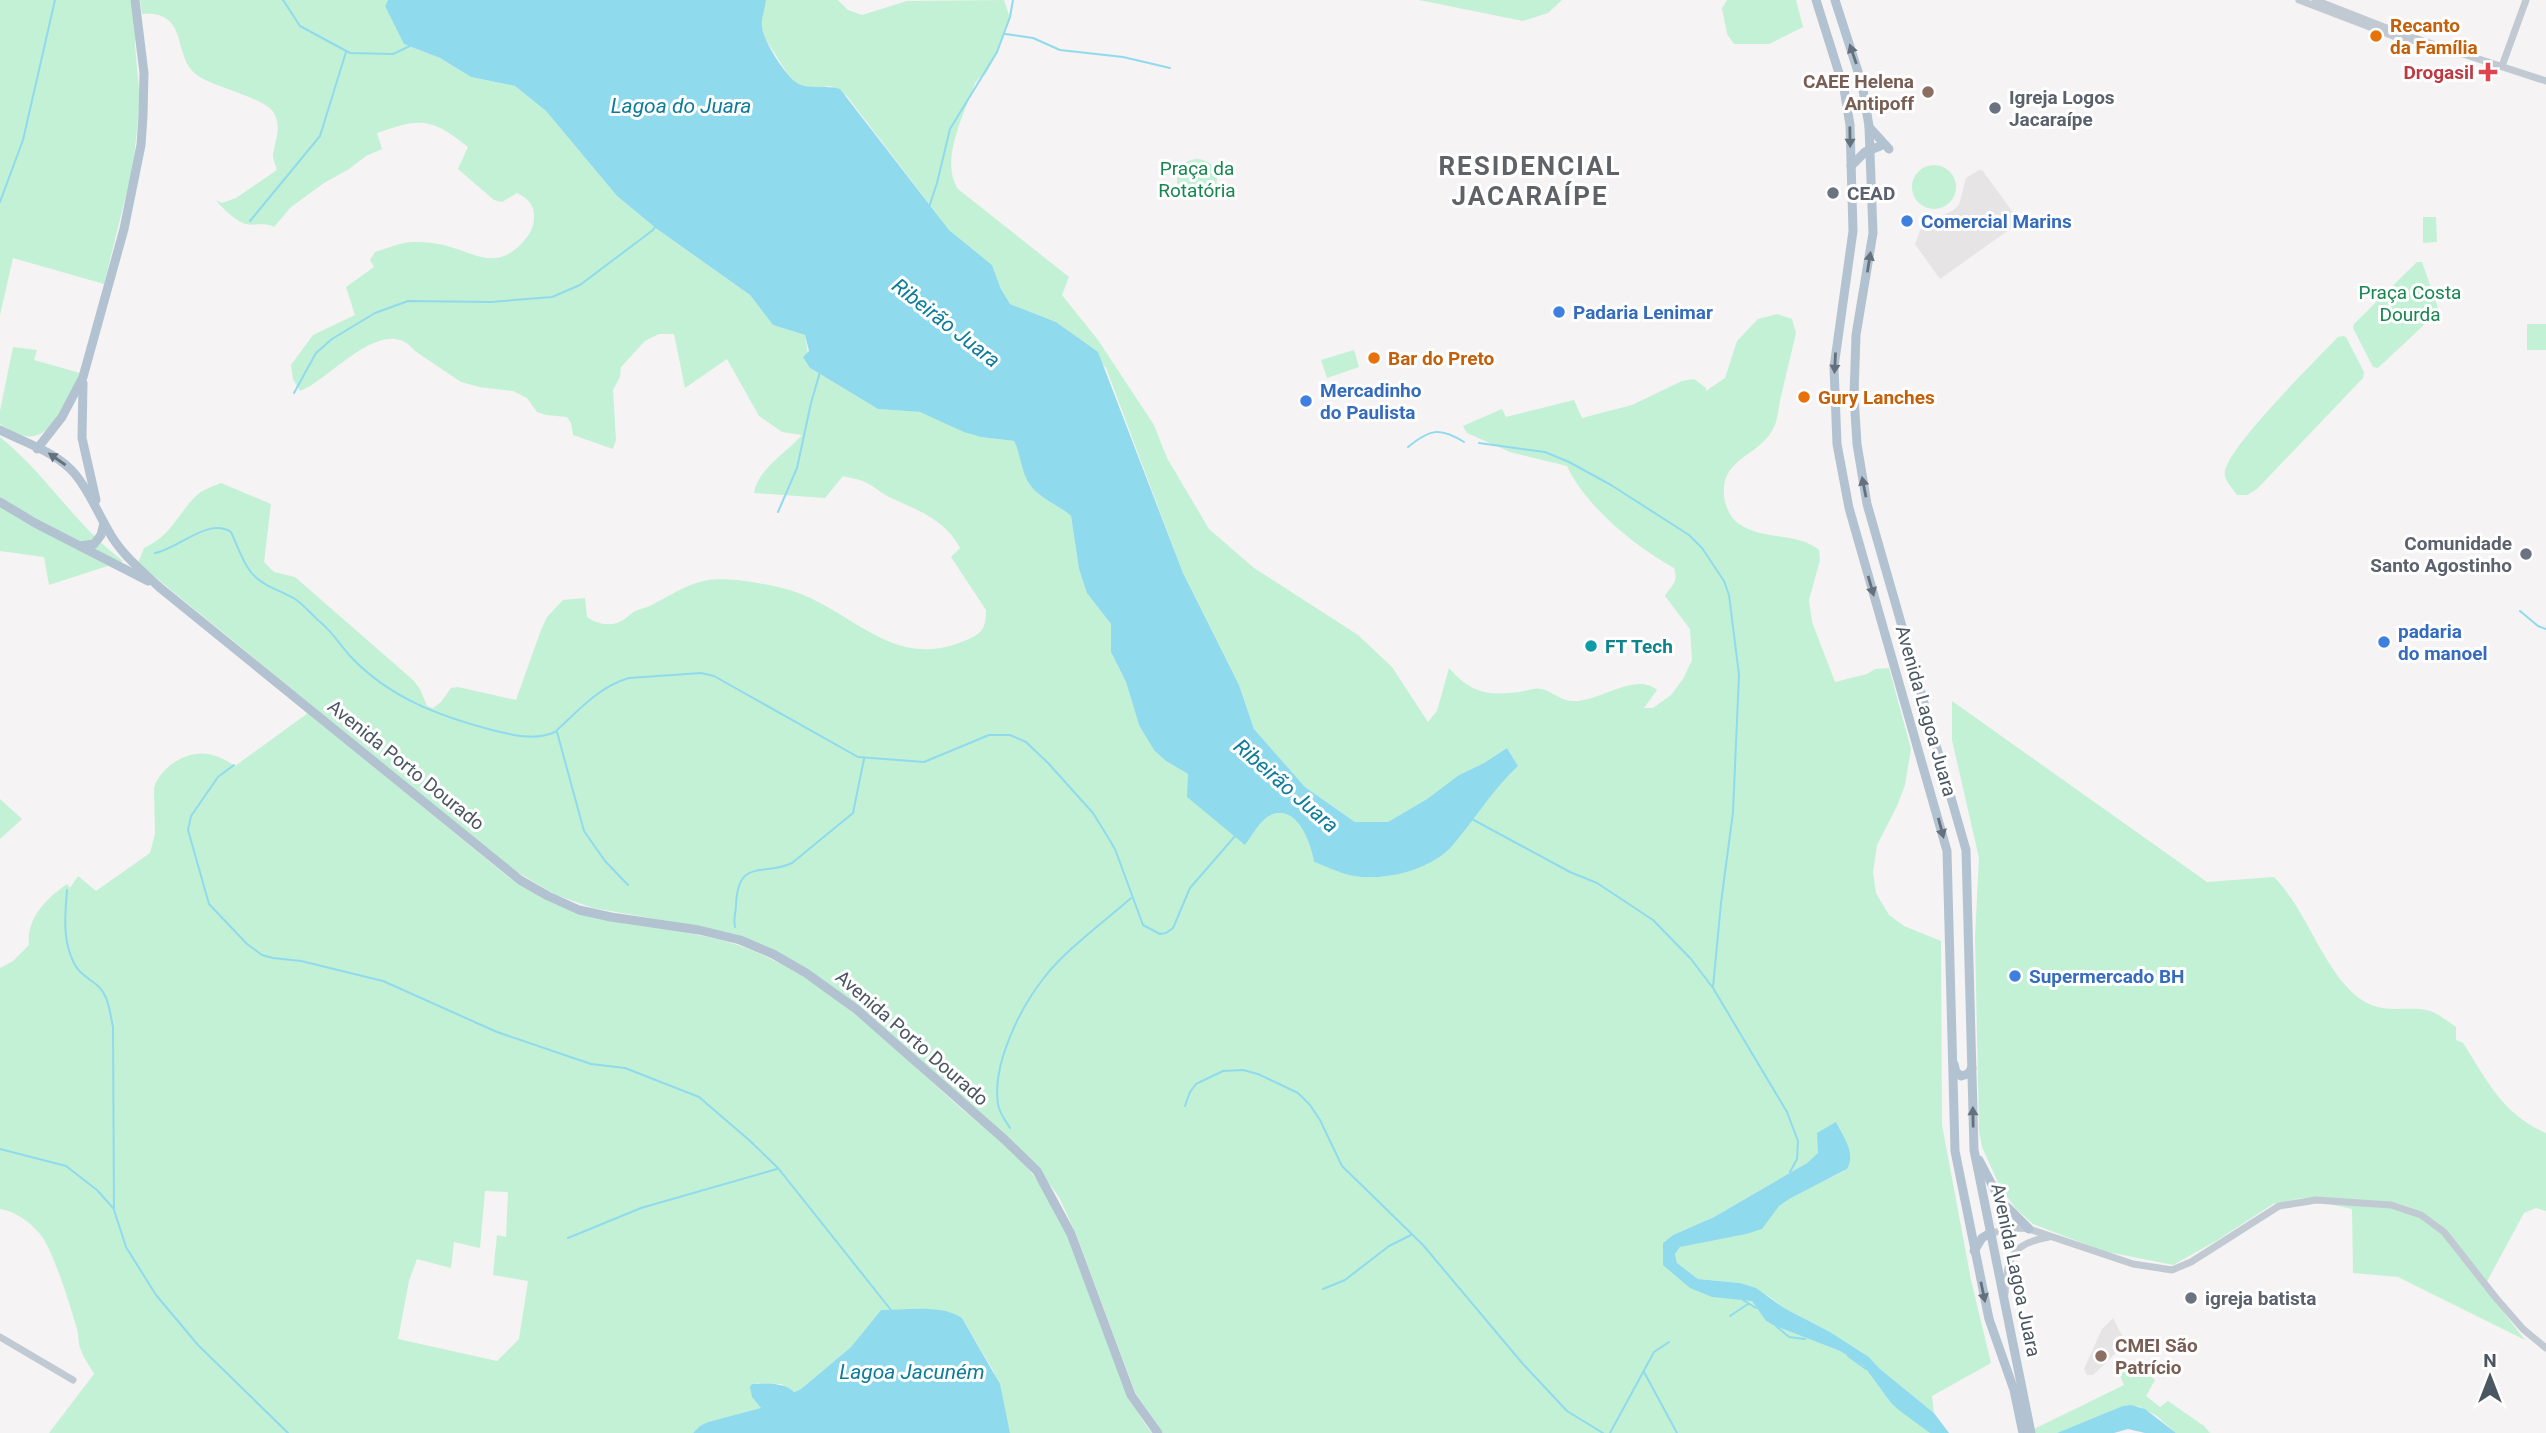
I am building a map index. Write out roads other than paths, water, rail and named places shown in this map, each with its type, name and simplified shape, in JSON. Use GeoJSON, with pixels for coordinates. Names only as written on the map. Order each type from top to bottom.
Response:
{"type":"FeatureCollection","features":[{"type":"Feature","properties":{"kind":"main road"},"geometry":{"type":"LineString","coordinates":[[37,449],[62,417],[83,377],[124,229],[141,145],[144,73],[135,0]]}},
{"type":"Feature","properties":{"kind":"main road","name":"Avenida Lagoa Juara"},"geometry":{"type":"LineString","coordinates":[[1816,0],[1848,105],[1851,166],[1852,250],[1834,367],[1837,444],[1849,508],[1947,851],[1955,1152],[1993,1333],[2014,1390],[2023,1433]]}},
{"type":"Feature","properties":{"kind":"main road","name":"Avenida Lagoa Juara"},"geometry":{"type":"LineString","coordinates":[[1835,0],[1862,84],[1869,126],[1873,233],[1856,335],[1854,396],[1857,444],[1867,504],[1966,850],[1974,1150],[2031,1433]]}},
{"type":"Feature","properties":{"kind":"main road"},"geometry":{"type":"LineString","coordinates":[[1851,166],[1869,150],[1885,147],[1869,126]]}},
{"type":"Feature","properties":{"kind":"main road"},"geometry":{"type":"LineString","coordinates":[[83,377],[82,438],[97,508]]}},
{"type":"Feature","properties":{"kind":"main road"},"geometry":{"type":"LineString","coordinates":[[0,430],[20,438],[44,438]]}},
{"type":"Feature","properties":{"kind":"main road","name":"Avenida Porto Dourado"},"geometry":{"type":"LineString","coordinates":[[0,430],[55,457],[75,473],[113,538],[128,558],[159,587],[520,880],[579,910],[699,930],[740,940],[806,972],[856,1009],[1037,1171],[1071,1234],[1131,1395],[1158,1433]]}},
{"type":"Feature","properties":{"kind":"main road","name":"Avenida Porto Dourado"},"geometry":{"type":"LineString","coordinates":[[0,502],[159,587]]}},
{"type":"Feature","properties":{"kind":"main road"},"geometry":{"type":"LineString","coordinates":[[79,546],[94,544],[101,535],[104,523]]}},
{"type":"Feature","properties":{"kind":"main road"},"geometry":{"type":"LineString","coordinates":[[99,557],[106,554],[113,538]]}},
{"type":"Feature","properties":{"kind":"main road"},"geometry":{"type":"LineString","coordinates":[[1951,1038],[1956,1072],[1966,1075],[1972,1068]]}},
{"type":"Feature","properties":{"kind":"main road"},"geometry":{"type":"LineString","coordinates":[[1974,1150],[2000,1200],[2029,1229]]}},
{"type":"Feature","properties":{"kind":"main road"},"geometry":{"type":"LineString","coordinates":[[1974,1251],[1982,1238],[1990,1233]]}},
{"type":"Feature","properties":{"kind":"street"},"geometry":{"type":"LineString","coordinates":[[2299,0],[2400,39],[2428,41],[2546,81]]}},
{"type":"Feature","properties":{"kind":"street"},"geometry":{"type":"LineString","coordinates":[[2315,0],[2414,39]]}},
{"type":"Feature","properties":{"kind":"street"},"geometry":{"type":"LineString","coordinates":[[2502,66],[2526,0]]}},
{"type":"Feature","properties":{"kind":"street"},"geometry":{"type":"LineString","coordinates":[[1990,1233],[2029,1229],[2133,1264],[2172,1270],[2191,1262],[2279,1206],[2316,1200],[2391,1205],[2421,1215],[2444,1232],[2523,1329],[2546,1348]]}},
{"type":"Feature","properties":{"kind":"street"},"geometry":{"type":"LineString","coordinates":[[2005,1298],[2007,1271],[2012,1255],[2030,1241],[2050,1236]]}},
{"type":"Feature","properties":{"kind":"street"},"geometry":{"type":"LineString","coordinates":[[0,1337],[73,1380]]}},
{"type":"Feature","properties":{"kind":"water","name":"Lagoa do Juara"},"geometry":{"type":"Polygon","coordinates":[[[388,0],[766,0],[763,33],[777,60],[790,77],[801,85],[840,89],[949,230],[992,265],[1010,304],[1056,322],[1098,352],[1183,573],[1239,685],[1254,729],[1305,787],[1355,822],[1388,822],[1427,799],[1459,775],[1507,748],[1518,766],[1500,784],[1453,845],[1444,854],[1419,868],[1390,876],[1362,877],[1345,874],[1314,862],[1310,845],[1301,827],[1288,815],[1280,813],[1263,821],[1245,845],[1187,797],[1188,774],[1154,750],[1139,725],[1126,682],[1111,652],[1111,624],[1087,593],[1079,569],[1071,516],[1030,485],[1014,441],[964,432],[920,412],[878,409],[810,368],[803,357],[809,351],[805,335],[773,325],[750,295],[657,229],[617,196],[546,111],[515,86],[471,77],[440,58],[404,44],[385,6],[388,0]]]}},
{"type":"Feature","properties":{"kind":"water"},"geometry":{"type":"Polygon","coordinates":[[[1836,1122],[1850,1151],[1847,1169],[1779,1206],[1762,1229],[1680,1247],[1675,1254],[1677,1263],[1698,1279],[1740,1283],[1756,1288],[1784,1308],[1830,1332],[1869,1357],[1934,1413],[1949,1433],[1930,1433],[1900,1411],[1864,1366],[1840,1351],[1773,1325],[1766,1321],[1752,1301],[1712,1297],[1690,1288],[1663,1265],[1663,1243],[1673,1235],[1714,1217],[1807,1163],[1818,1153],[1817,1133],[1836,1122]]]}},
{"type":"Feature","properties":{"kind":"water","name":"Lagoa Jacuném"},"geometry":{"type":"Polygon","coordinates":[[[934,1309],[962,1318],[1000,1384],[1010,1433],[693,1433],[708,1422],[761,1408],[752,1397],[752,1384],[780,1385],[794,1392],[801,1389],[851,1347],[881,1310],[934,1309]]]}},
{"type":"Feature","properties":{"kind":"water"},"geometry":{"type":"Polygon","coordinates":[[[2123,1406],[2145,1409],[2176,1433],[2145,1433],[2128,1429],[2114,1433],[2057,1433],[2123,1406]]]}},
{"type":"Feature","properties":{"kind":"waterway"},"geometry":{"type":"LineString","coordinates":[[0,202],[23,140],[55,0]]}},
{"type":"Feature","properties":{"kind":"waterway","name":"Ribeirão Juara"},"geometry":{"type":"LineString","coordinates":[[283,0],[300,26],[350,53],[393,54],[412,45]]}},
{"type":"Feature","properties":{"kind":"waterway"},"geometry":{"type":"LineString","coordinates":[[929,207],[950,129],[997,52],[1010,17],[1013,0]]}},
{"type":"Feature","properties":{"kind":"waterway"},"geometry":{"type":"LineString","coordinates":[[1005,34],[1033,38],[1060,50],[1123,57],[1170,68]]}},
{"type":"Feature","properties":{"kind":"waterway"},"geometry":{"type":"LineString","coordinates":[[250,221],[320,136],[346,52]]}},
{"type":"Feature","properties":{"kind":"waterway"},"geometry":{"type":"LineString","coordinates":[[294,393],[316,353],[332,339],[375,313],[408,301],[491,302],[552,297],[580,285],[656,225]]}},
{"type":"Feature","properties":{"kind":"waterway"},"geometry":{"type":"LineString","coordinates":[[778,512],[797,468],[820,372]]}},
{"type":"Feature","properties":{"kind":"waterway"},"geometry":{"type":"LineString","coordinates":[[1408,447],[1435,432],[1448,434],[1464,442]]}},
{"type":"Feature","properties":{"kind":"waterway"},"geometry":{"type":"LineString","coordinates":[[1479,443],[1545,452],[1611,485],[1689,535],[1702,548],[1724,581],[1729,595],[1739,675],[1733,812],[1713,987]]}},
{"type":"Feature","properties":{"kind":"waterway"},"geometry":{"type":"LineString","coordinates":[[155,553],[213,528],[231,532],[244,562],[254,576],[301,604],[328,629],[351,657],[382,684],[434,712],[507,734],[532,737],[555,732],[598,694],[629,678],[701,673],[714,676],[858,757],[924,762],[989,735],[1010,735],[1026,742],[1093,813],[1115,849],[1143,925],[1160,934],[1173,928],[1190,888],[1236,835]]}},
{"type":"Feature","properties":{"kind":"waterway"},"geometry":{"type":"LineString","coordinates":[[2520,611],[2546,629]]}},
{"type":"Feature","properties":{"kind":"waterway"},"geometry":{"type":"LineString","coordinates":[[557,732],[584,831],[605,861],[628,885]]}},
{"type":"Feature","properties":{"kind":"waterway"},"geometry":{"type":"LineString","coordinates":[[735,927],[738,890],[747,874],[792,863],[853,813],[864,759]]}},
{"type":"Feature","properties":{"kind":"waterway"},"geometry":{"type":"LineString","coordinates":[[234,765],[218,777],[191,816],[188,830],[209,904],[247,944],[262,955],[273,958],[301,961],[383,981],[497,1032],[591,1064],[625,1068],[699,1097],[778,1168],[891,1310]]}},
{"type":"Feature","properties":{"kind":"waterway","name":"Ribeirão Juara"},"geometry":{"type":"LineString","coordinates":[[1470,818],[1570,872],[1597,883],[1653,920],[1691,959],[1713,988],[1787,1112],[1798,1141],[1797,1159],[1790,1172]]}},
{"type":"Feature","properties":{"kind":"waterway"},"geometry":{"type":"LineString","coordinates":[[67,890],[65,928],[71,956],[80,972],[96,984],[105,996],[113,1027],[114,1210],[126,1247],[156,1295],[198,1345],[288,1433]]}},
{"type":"Feature","properties":{"kind":"waterway"},"geometry":{"type":"LineString","coordinates":[[1010,1128],[999,1107],[999,1072],[1009,1038],[1025,1006],[1052,968],[1131,898]]}},
{"type":"Feature","properties":{"kind":"waterway"},"geometry":{"type":"LineString","coordinates":[[1185,1106],[1196,1084],[1223,1071],[1243,1070],[1258,1074],[1298,1093],[1320,1120],[1342,1166],[1423,1245],[1523,1364],[1567,1411],[1603,1433]]}},
{"type":"Feature","properties":{"kind":"waterway"},"geometry":{"type":"LineString","coordinates":[[0,1149],[66,1166],[97,1190],[114,1209]]}},
{"type":"Feature","properties":{"kind":"waterway"},"geometry":{"type":"LineString","coordinates":[[568,1238],[641,1208],[777,1169]]}},
{"type":"Feature","properties":{"kind":"waterway"},"geometry":{"type":"LineString","coordinates":[[1323,1289],[1345,1280],[1389,1246],[1411,1235]]}},
{"type":"Feature","properties":{"kind":"waterway","name":"Ribeirão Juara"},"geometry":{"type":"LineString","coordinates":[[1743,1300],[1756,1308]]}},
{"type":"Feature","properties":{"kind":"waterway"},"geometry":{"type":"LineString","coordinates":[[1730,1316],[1748,1304]]}},
{"type":"Feature","properties":{"kind":"waterway","name":"Ribeirão Juara"},"geometry":{"type":"LineString","coordinates":[[1776,1326],[1789,1337],[1805,1339]]}},
{"type":"Feature","properties":{"kind":"waterway"},"geometry":{"type":"LineString","coordinates":[[1610,1433],[1654,1352],[1669,1342]]}},
{"type":"Feature","properties":{"kind":"waterway","name":"Ribeirão Juara"},"geometry":{"type":"LineString","coordinates":[[1848,1356],[1866,1369]]}},
{"type":"Feature","properties":{"kind":"waterway"},"geometry":{"type":"LineString","coordinates":[[1644,1372],[1677,1433]]}},
{"type":"Feature","properties":{"kind":"place","name":"Recanto da Família"},"geometry":{"type":"Point","coordinates":[2376,36]}},
{"type":"Feature","properties":{"kind":"place","name":"Drogasil"},"geometry":{"type":"Point","coordinates":[2488,72]}},
{"type":"Feature","properties":{"kind":"place","name":"CAEE Helena Antipoff"},"geometry":{"type":"Point","coordinates":[1928,92]}},
{"type":"Feature","properties":{"kind":"place","name":"Igreja Logos Jacaraípe"},"geometry":{"type":"Point","coordinates":[1995,108]}},
{"type":"Feature","properties":{"kind":"place","name":"CEAD"},"geometry":{"type":"Point","coordinates":[1833,193]}},
{"type":"Feature","properties":{"kind":"place","name":"Comercial Marins"},"geometry":{"type":"Point","coordinates":[1907,221]}},
{"type":"Feature","properties":{"kind":"place","name":"Padaria Lenimar"},"geometry":{"type":"Point","coordinates":[1559,312]}},
{"type":"Feature","properties":{"kind":"place","name":"Bar do Preto"},"geometry":{"type":"Point","coordinates":[1374,358]}},
{"type":"Feature","properties":{"kind":"place","name":"Gury Lanches"},"geometry":{"type":"Point","coordinates":[1804,397]}},
{"type":"Feature","properties":{"kind":"place","name":"Mercadinho do Paulista"},"geometry":{"type":"Point","coordinates":[1306,401]}},
{"type":"Feature","properties":{"kind":"place","name":"Comunidade Santo Agostinho"},"geometry":{"type":"Point","coordinates":[2526,554]}},
{"type":"Feature","properties":{"kind":"place","name":"padaria do manoel"},"geometry":{"type":"Point","coordinates":[2384,642]}},
{"type":"Feature","properties":{"kind":"place","name":"FT Tech"},"geometry":{"type":"Point","coordinates":[1591,646]}},
{"type":"Feature","properties":{"kind":"place","name":"Supermercado BH"},"geometry":{"type":"Point","coordinates":[2015,976]}},
{"type":"Feature","properties":{"kind":"place","name":"igreja batista"},"geometry":{"type":"Point","coordinates":[2191,1298]}},
{"type":"Feature","properties":{"kind":"place","name":"CMEI São Patrício"},"geometry":{"type":"Point","coordinates":[2101,1356]}},
{"type":"Feature","properties":{"kind":"district","name":"RESIDENCIAL JACARAÍPE"},"geometry":{"type":"Point","coordinates":[1530,181]}},
{"type":"Feature","properties":{"kind":"park label","name":"Praça da Rotatória"},"geometry":{"type":"Point","coordinates":[1197,179]}},
{"type":"Feature","properties":{"kind":"park label","name":"Praça Costa Dourda"},"geometry":{"type":"Point","coordinates":[2410,303]}}]}
